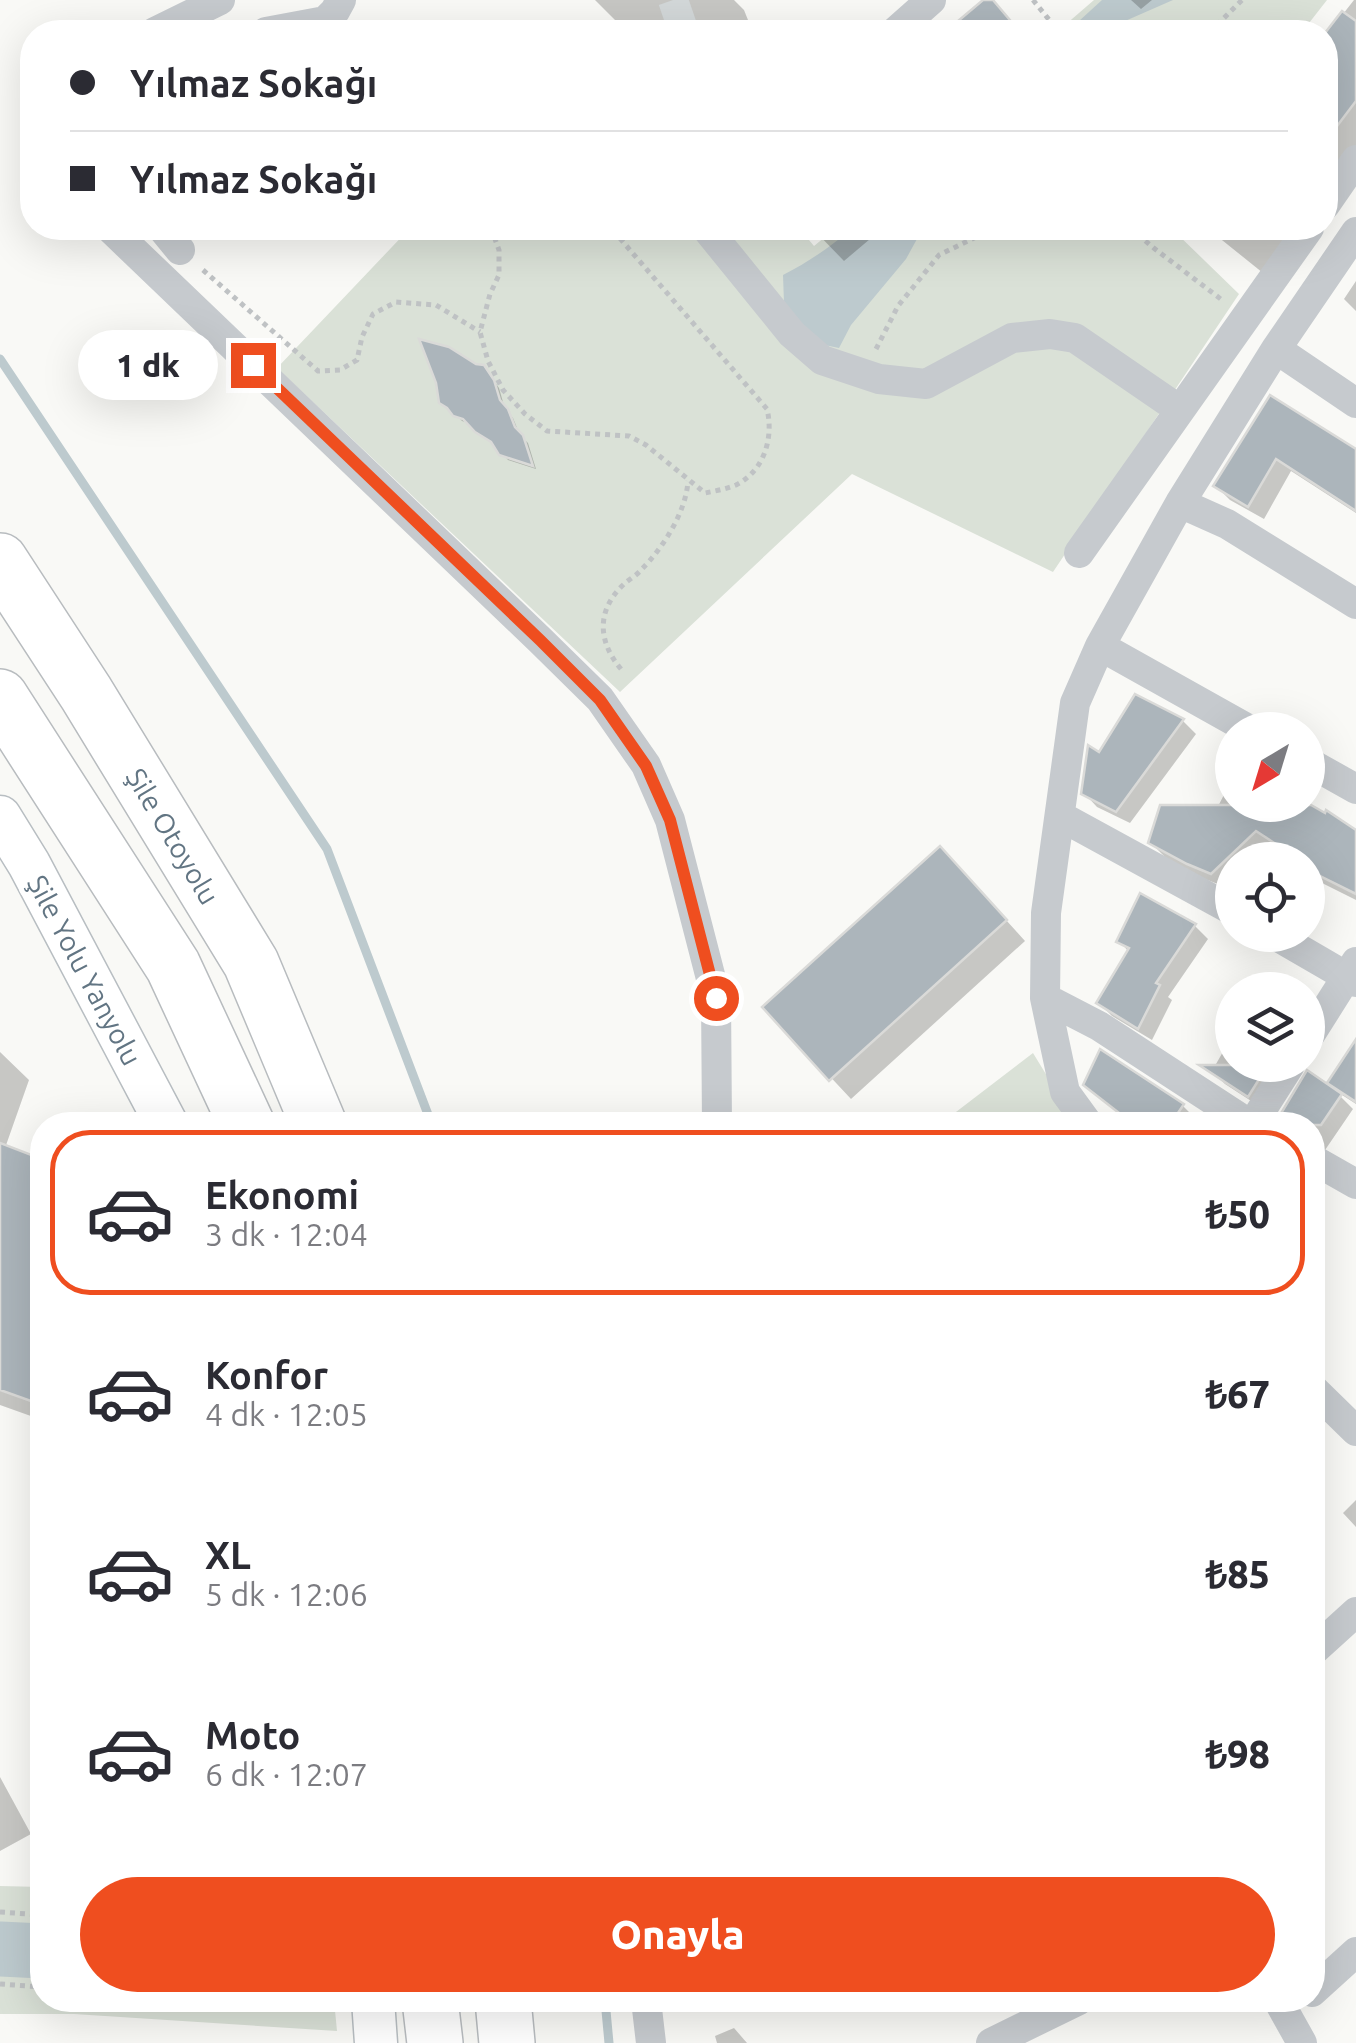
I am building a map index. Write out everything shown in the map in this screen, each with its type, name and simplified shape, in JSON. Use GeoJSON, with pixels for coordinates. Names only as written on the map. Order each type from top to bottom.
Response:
{"type":"FeatureCollection","features":[{"type":"Feature","properties":{"kind":"highway","name":"Şile Otoyolu"},"geometry":{"type":"LineString","coordinates":[[0,561],[250,963],[313,1112]]}},
{"type":"Feature","properties":{"kind":"highway"},"geometry":{"type":"LineString","coordinates":[[0,697],[173,966],[241,1112]]}},
{"type":"Feature","properties":{"kind":"highway"},"geometry":{"type":"LineString","coordinates":[[431,2012],[435,2043]]}},
{"type":"Feature","properties":{"kind":"highway"},"geometry":{"type":"LineString","coordinates":[[504,2012],[507,2043]]}},
{"type":"Feature","properties":{"kind":"main road","name":"Şile Yolu Yanyolu"},"geometry":{"type":"LineString","coordinates":[[0,817],[29,864],[160,1112]]}},
{"type":"Feature","properties":{"kind":"main road"},"geometry":{"type":"LineString","coordinates":[[373,2012],[376,2043]]}},
{"type":"Feature","properties":{"kind":"street"},"geometry":{"type":"LineString","coordinates":[[179,20],[220,0]]}},
{"type":"Feature","properties":{"kind":"street"},"geometry":{"type":"LineString","coordinates":[[325,20],[340,0]]}},
{"type":"Feature","properties":{"kind":"street"},"geometry":{"type":"LineString","coordinates":[[908,20],[931,0]]}},
{"type":"Feature","properties":{"kind":"street"},"geometry":{"type":"LineString","coordinates":[[1338,186],[1356,160]]}},
{"type":"Feature","properties":{"kind":"street"},"geometry":{"type":"LineString","coordinates":[[1080,1112],[1065,1092],[1044,998],[1046,913],[1075,703],[1100,646],[1180,503],[1276,349],[1356,232]]}},
{"type":"Feature","properties":{"kind":"street"},"geometry":{"type":"LineString","coordinates":[[122,240],[600,700],[646,766],[670,820],[716,998],[717,1112]]}},
{"type":"Feature","properties":{"kind":"street"},"geometry":{"type":"LineString","coordinates":[[716,240],[792,334],[822,360],[879,378],[926,384],[1012,338],[1050,334],[1075,338],[1180,410]]}},
{"type":"Feature","properties":{"kind":"street"},"geometry":{"type":"LineString","coordinates":[[1079,553],[1300,240]]}},
{"type":"Feature","properties":{"kind":"street"},"geometry":{"type":"LineString","coordinates":[[1276,349],[1356,404]]}},
{"type":"Feature","properties":{"kind":"street"},"geometry":{"type":"LineString","coordinates":[[1180,503],[1227,524],[1356,604]]}},
{"type":"Feature","properties":{"kind":"street"},"geometry":{"type":"LineString","coordinates":[[1100,646],[1218,712]]}},
{"type":"Feature","properties":{"kind":"street"},"geometry":{"type":"LineString","coordinates":[[1325,772],[1356,789]]}},
{"type":"Feature","properties":{"kind":"street"},"geometry":{"type":"LineString","coordinates":[[1060,816],[1215,901]]}},
{"type":"Feature","properties":{"kind":"street"},"geometry":{"type":"LineString","coordinates":[[1310,952],[1353,973],[1325,1013]]}},
{"type":"Feature","properties":{"kind":"street"},"geometry":{"type":"LineString","coordinates":[[1044,998],[1100,1026],[1231,1112]]}},
{"type":"Feature","properties":{"kind":"street"},"geometry":{"type":"LineString","coordinates":[[1259,1112],[1279,1082]]}},
{"type":"Feature","properties":{"kind":"street"},"geometry":{"type":"LineString","coordinates":[[1325,1167],[1356,1184]]}},
{"type":"Feature","properties":{"kind":"street"},"geometry":{"type":"LineString","coordinates":[[1325,1401],[1356,1431]]}},
{"type":"Feature","properties":{"kind":"street"},"geometry":{"type":"LineString","coordinates":[[1325,1635],[1356,1612]]}},
{"type":"Feature","properties":{"kind":"street"},"geometry":{"type":"LineString","coordinates":[[1325,1980],[1356,1952]]}},
{"type":"Feature","properties":{"kind":"street"},"geometry":{"type":"LineString","coordinates":[[647,2012],[651,2043]]}},
{"type":"Feature","properties":{"kind":"street"},"geometry":{"type":"LineString","coordinates":[[991,2043],[1055,2012]]}},
{"type":"Feature","properties":{"kind":"street"},"geometry":{"type":"LineString","coordinates":[[1292,2012],[1302,2043]]}},
{"type":"Feature","properties":{"kind":"path"},"geometry":{"type":"LineString","coordinates":[[1033,0],[1049,20]]}},
{"type":"Feature","properties":{"kind":"path"},"geometry":{"type":"LineString","coordinates":[[1222,20],[1242,0]]}},
{"type":"Feature","properties":{"kind":"path"},"geometry":{"type":"LineString","coordinates":[[173,240],[318,371],[340,370],[358,360],[362,337],[373,314],[396,302],[436,305],[480,332]]}},
{"type":"Feature","properties":{"kind":"path"},"geometry":{"type":"LineString","coordinates":[[495,240],[498,275],[480,332],[488,361],[503,390],[525,414],[546,432],[629,436],[705,493],[732,487],[748,478],[762,458],[770,439],[767,410],[620,240]]}},
{"type":"Feature","properties":{"kind":"path"},"geometry":{"type":"LineString","coordinates":[[865,374],[898,306],[939,255],[970,240]]}},
{"type":"Feature","properties":{"kind":"path"},"geometry":{"type":"LineString","coordinates":[[1144,240],[1204,287]]}},
{"type":"Feature","properties":{"kind":"path"},"geometry":{"type":"LineString","coordinates":[[620,669],[608,654],[603,635],[605,610],[620,587],[660,548],[688,494],[688,481]]}},
{"type":"Feature","properties":{"kind":"path"},"geometry":{"type":"LineString","coordinates":[[0,1912],[30,1914]]}},
{"type":"Feature","properties":{"kind":"path"},"geometry":{"type":"LineString","coordinates":[[0,1984],[30,1986]]}},
{"type":"Feature","properties":{"kind":"shaded area"},"geometry":{"type":"Polygon","coordinates":[[[1094,0],[1327,0],[1311,20],[1071,20],[1094,0]]]}},
{"type":"Feature","properties":{"kind":"shaded area"},"geometry":{"type":"Polygon","coordinates":[[[1102,0],[1173,0],[1127,20],[1080,20],[1102,0]]]}},
{"type":"Feature","properties":{"kind":"shaded area"},"geometry":{"type":"Polygon","coordinates":[[[399,240],[809,240],[814,246],[821,240],[1183,240],[1239,294],[1053,572],[852,474],[620,692],[277,368],[399,240]]]}},
{"type":"Feature","properties":{"kind":"shaded area"},"geometry":{"type":"Polygon","coordinates":[[[837,240],[916,240],[906,259],[851,325],[839,348],[815,343],[784,303],[783,275],[837,240]]]}},
{"type":"Feature","properties":{"kind":"shaded area"},"geometry":{"type":"Polygon","coordinates":[[[1033,1053],[1069,1112],[956,1112],[1033,1053]]]}},
{"type":"Feature","properties":{"kind":"shaded area"},"geometry":{"type":"Polygon","coordinates":[[[0,1886],[30,1887],[30,2012],[335,2012],[337,2031],[74,2014],[0,2014],[0,1886]]]}},
{"type":"Feature","properties":{"kind":"building"},"geometry":{"type":"Polygon","coordinates":[[[983,0],[993,0],[1010,20],[959,20],[983,0]]]}},
{"type":"Feature","properties":{"kind":"building"},"geometry":{"type":"Polygon","coordinates":[[[1342,11],[1356,21],[1356,101],[1338,125],[1338,20],[1342,11]]]}},
{"type":"Feature","properties":{"kind":"building"},"geometry":{"type":"Polygon","coordinates":[[[419,339],[449,347],[484,365],[515,427],[523,435],[533,466],[499,455],[491,442],[439,403],[436,383],[419,339]]]}},
{"type":"Feature","properties":{"kind":"building"},"geometry":{"type":"Polygon","coordinates":[[[1270,395],[1356,449],[1356,511],[1276,459],[1248,507],[1213,486],[1270,395]]]}},
{"type":"Feature","properties":{"kind":"building"},"geometry":{"type":"Polygon","coordinates":[[[1135,694],[1184,719],[1116,812],[1081,794],[1088,745],[1099,752],[1135,694]]]}},
{"type":"Feature","properties":{"kind":"building"},"geometry":{"type":"Polygon","coordinates":[[[1160,805],[1215,805],[1215,822],[1325,822],[1326,810],[1356,830],[1356,894],[1325,878],[1325,842],[1273,842],[1256,831],[1244,842],[1215,842],[1215,870],[1211,874],[1148,843],[1160,805]]]}},
{"type":"Feature","properties":{"kind":"building"},"geometry":{"type":"Polygon","coordinates":[[[940,846],[1007,920],[829,1081],[762,1007],[940,846]]]}},
{"type":"Feature","properties":{"kind":"building"},"geometry":{"type":"Polygon","coordinates":[[[1140,893],[1196,924],[1156,983],[1160,985],[1138,1029],[1096,1003],[1129,948],[1116,942],[1140,893]]]}},
{"type":"Feature","properties":{"kind":"building"},"geometry":{"type":"Polygon","coordinates":[[[1356,1039],[1356,1102],[1327,1083],[1356,1039]]]}},
{"type":"Feature","properties":{"kind":"building"},"geometry":{"type":"Polygon","coordinates":[[[1100,1049],[1184,1104],[1179,1112],[1118,1112],[1083,1085],[1100,1049]]]}},
{"type":"Feature","properties":{"kind":"building"},"geometry":{"type":"Polygon","coordinates":[[[1199,1065],[1215,1065],[1215,1075],[1199,1065]]]}},
{"type":"Feature","properties":{"kind":"building"},"geometry":{"type":"Polygon","coordinates":[[[1225,1082],[1257,1082],[1248,1097],[1225,1082]]]}},
{"type":"Feature","properties":{"kind":"building"},"geometry":{"type":"Polygon","coordinates":[[[1300,1082],[1324,1082],[1342,1094],[1325,1119],[1325,1112],[1282,1112],[1300,1082]]]}},
{"type":"Feature","properties":{"kind":"building"},"geometry":{"type":"Polygon","coordinates":[[[0,1143],[30,1154],[30,1401],[0,1390],[0,1143]]]}},
{"type":"Feature","properties":{"kind":"waterway"},"geometry":{"type":"LineString","coordinates":[[0,359],[327,849],[427,1112]]}},
{"type":"Feature","properties":{"kind":"waterway"},"geometry":{"type":"LineString","coordinates":[[0,1949],[30,1950]]}},
{"type":"Feature","properties":{"kind":"waterway"},"geometry":{"type":"LineString","coordinates":[[606,2012],[609,2043]]}},
{"type":"Feature","properties":{"kind":"tunnel"},"geometry":{"type":"LineString","coordinates":[[673,0],[680,20]]}},
{"type":"Feature","properties":{"kind":"route"},"geometry":{"type":"LineString","coordinates":[[253,365],[600,700],[646,766],[670,820],[716,998]]}}]}
